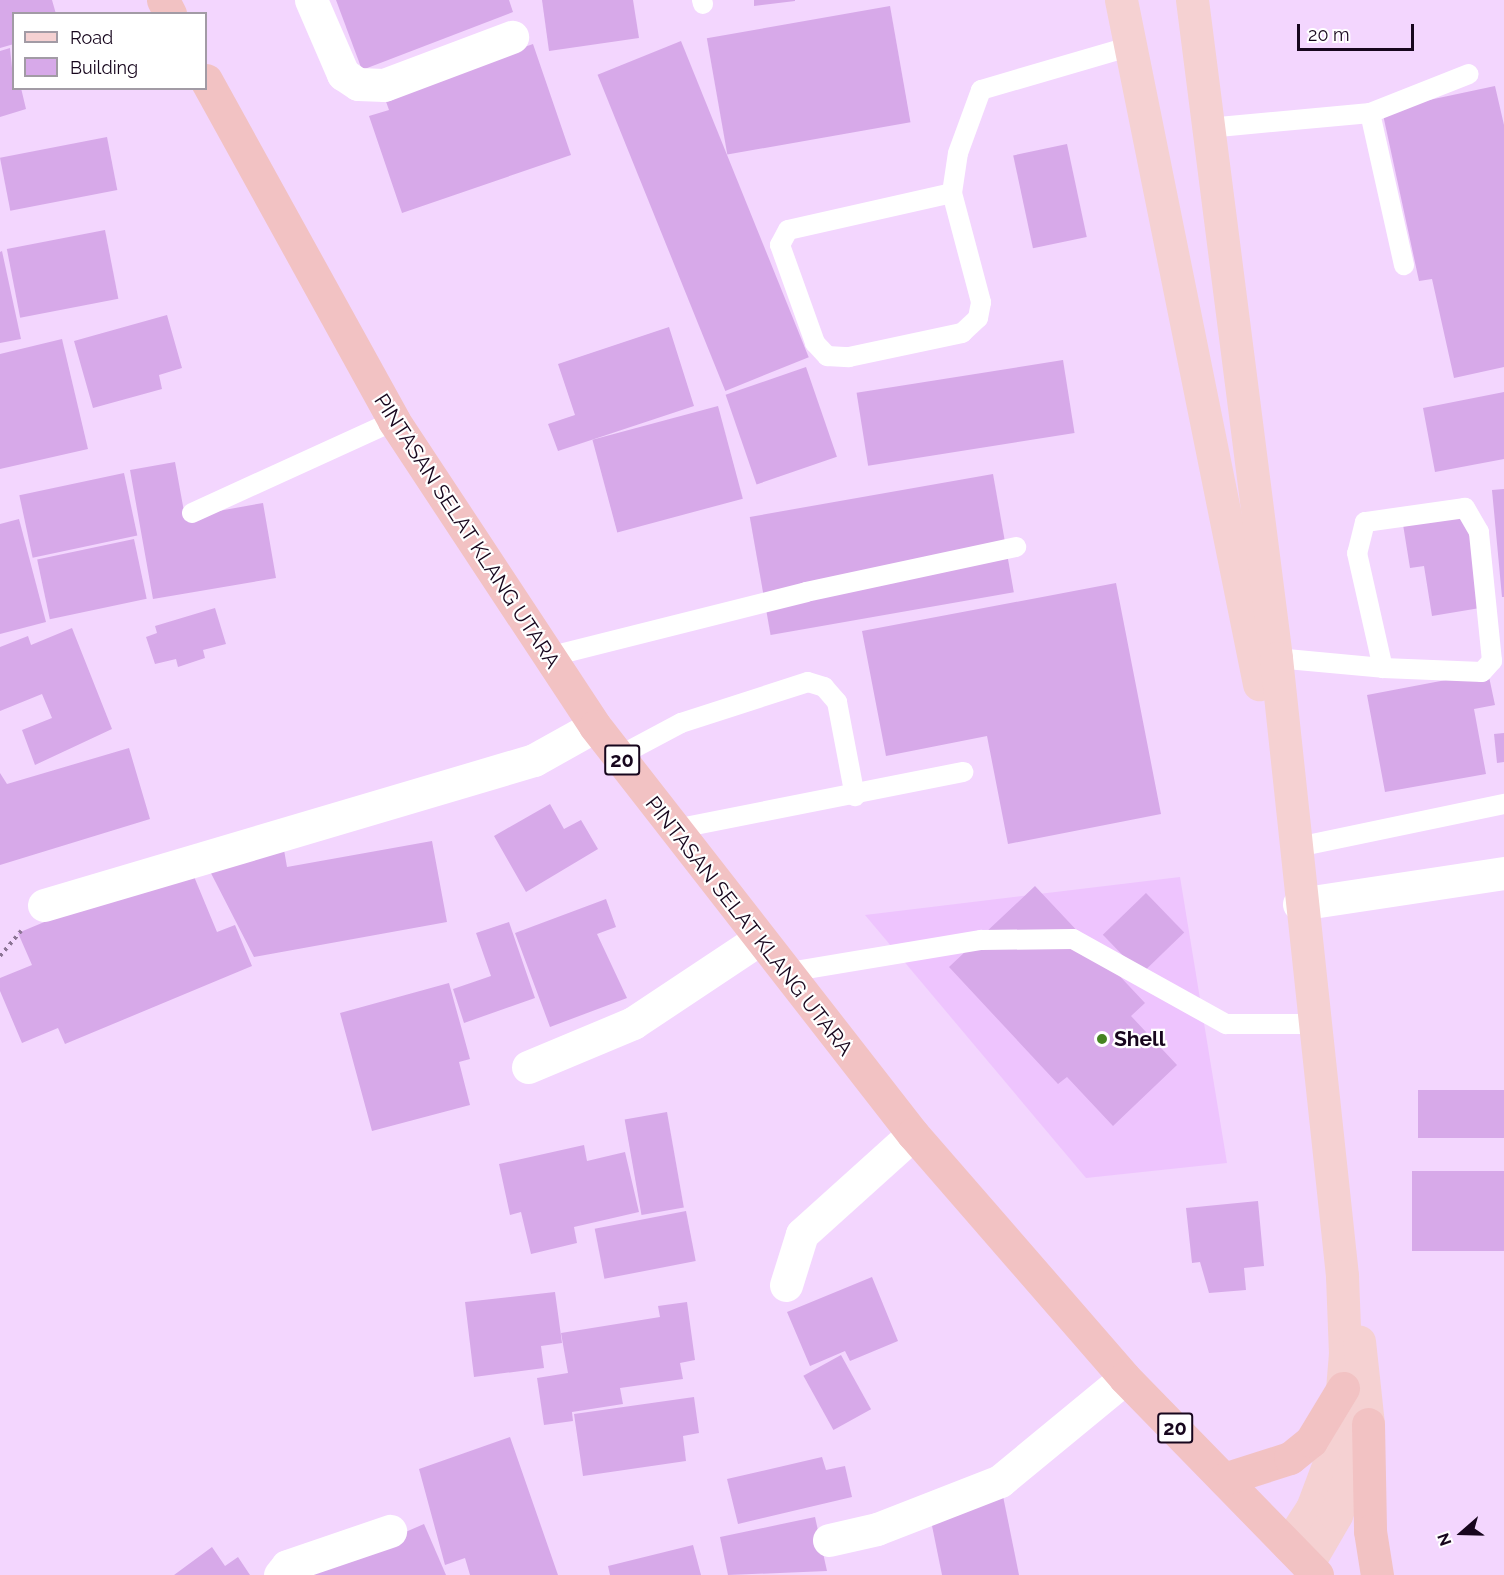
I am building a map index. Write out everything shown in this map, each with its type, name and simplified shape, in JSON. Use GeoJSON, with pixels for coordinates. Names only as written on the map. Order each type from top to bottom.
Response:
{"type":"FeatureCollection","features":[{"type":"Feature","properties":{"kind":"highway","name":"PINTASAN SELAT KLANG UTARA"},"geometry":{"type":"LineString","coordinates":[[207,82],[394,421],[595,726],[783,973],[913,1134],[1125,1378],[1304,1562]]}},
{"type":"Feature","properties":{"kind":"highway"},"geometry":{"type":"LineString","coordinates":[[1224,1479],[1290,1458],[1311,1441],[1343,1388]]}},
{"type":"Feature","properties":{"kind":"highway"},"geometry":{"type":"LineString","coordinates":[[1368,1424],[1370,1531],[1377,1575]]}},
{"type":"Feature","properties":{"kind":"main road"},"geometry":{"type":"LineString","coordinates":[[1121,0],[1128,46],[1293,848]]}},
{"type":"Feature","properties":{"kind":"main road"},"geometry":{"type":"LineString","coordinates":[[1192,0],[1276,658],[1293,848],[1342,1276],[1343,1388],[1338,1439],[1304,1562]]}},
{"type":"Feature","properties":{"kind":"main road"},"geometry":{"type":"LineString","coordinates":[[1304,1562],[1336,1515],[1368,1424],[1362,1353],[1342,1276]]}},
{"type":"Feature","properties":{"kind":"street"},"geometry":{"type":"LineString","coordinates":[[311,0],[343,74],[358,84],[384,84],[512,38]]}},
{"type":"Feature","properties":{"kind":"street"},"geometry":{"type":"LineString","coordinates":[[44,905],[534,760],[595,726]]}},
{"type":"Feature","properties":{"kind":"street"},"geometry":{"type":"LineString","coordinates":[[1299,904],[1504,873]]}},
{"type":"Feature","properties":{"kind":"street"},"geometry":{"type":"LineString","coordinates":[[528,1067],[633,1023],[758,940]]}},
{"type":"Feature","properties":{"kind":"street"},"geometry":{"type":"LineString","coordinates":[[786,1285],[802,1234],[913,1134]]}},
{"type":"Feature","properties":{"kind":"street"},"geometry":{"type":"LineString","coordinates":[[829,1540],[877,1529],[1000,1481],[1125,1378]]}},
{"type":"Feature","properties":{"kind":"street"},"geometry":{"type":"LineString","coordinates":[[280,1575],[287,1566],[390,1531]]}},
{"type":"Feature","properties":{"kind":"lane"},"geometry":{"type":"LineString","coordinates":[[952,193],[788,230],[780,246],[815,343],[827,356],[849,357],[962,333],[978,318],[981,302],[952,193],[958,153],[981,90],[1128,46]]}},
{"type":"Feature","properties":{"kind":"lane"},"geometry":{"type":"LineString","coordinates":[[1208,128],[1370,112],[1468,74]]}},
{"type":"Feature","properties":{"kind":"lane"},"geometry":{"type":"LineString","coordinates":[[1370,112],[1404,265]]}},
{"type":"Feature","properties":{"kind":"lane"},"geometry":{"type":"LineString","coordinates":[[192,513],[394,421]]}},
{"type":"Feature","properties":{"kind":"lane"},"geometry":{"type":"LineString","coordinates":[[1276,658],[1383,668],[1482,672],[1492,661],[1479,532],[1465,508],[1365,522],[1357,553],[1383,668]]}},
{"type":"Feature","properties":{"kind":"lane"},"geometry":{"type":"LineString","coordinates":[[548,657],[806,592],[1016,547]]}},
{"type":"Feature","properties":{"kind":"lane"},"geometry":{"type":"LineString","coordinates":[[619,756],[681,723],[808,682],[824,687],[837,702],[855,796]]}},
{"type":"Feature","properties":{"kind":"lane"},"geometry":{"type":"LineString","coordinates":[[675,829],[855,796],[963,772]]}},
{"type":"Feature","properties":{"kind":"lane"},"geometry":{"type":"LineString","coordinates":[[1293,848],[1504,804]]}},
{"type":"Feature","properties":{"kind":"lane"},"geometry":{"type":"LineString","coordinates":[[783,973],[981,940],[1073,939],[1226,1024],[1312,1024]]}},
{"type":"Feature","properties":{"kind":"shaded area"},"geometry":{"type":"Polygon","coordinates":[[[1180,877],[1227,1163],[1086,1178],[865,915],[1180,877]]]}},
{"type":"Feature","properties":{"kind":"building"},"geometry":{"type":"Polygon","coordinates":[[[0,0],[52,0],[55,12],[12,12],[12,45],[0,48],[0,0]]]}},
{"type":"Feature","properties":{"kind":"building"},"geometry":{"type":"Polygon","coordinates":[[[336,0],[509,0],[513,12],[362,70],[336,0]]]}},
{"type":"Feature","properties":{"kind":"building"},"geometry":{"type":"Polygon","coordinates":[[[542,0],[633,0],[639,38],[549,51],[542,0]]]}},
{"type":"Feature","properties":{"kind":"building"},"geometry":{"type":"Polygon","coordinates":[[[754,0],[795,0],[795,1],[754,6],[754,0]]]}},
{"type":"Feature","properties":{"kind":"building"},"geometry":{"type":"Polygon","coordinates":[[[890,6],[910,122],[727,155],[707,38],[890,6]]]}},
{"type":"Feature","properties":{"kind":"building"},"geometry":{"type":"Polygon","coordinates":[[[681,41],[809,357],[725,391],[598,75],[681,41]]]}},
{"type":"Feature","properties":{"kind":"building"},"geometry":{"type":"Polygon","coordinates":[[[533,44],[571,155],[402,213],[369,116],[389,110],[384,96],[533,44]]]}},
{"type":"Feature","properties":{"kind":"building"},"geometry":{"type":"Polygon","coordinates":[[[10,48],[12,90],[21,90],[26,109],[0,117],[0,51],[10,48]]]}},
{"type":"Feature","properties":{"kind":"building"},"geometry":{"type":"Polygon","coordinates":[[[1495,86],[1504,125],[1504,367],[1454,378],[1432,279],[1419,281],[1382,110],[1495,86]]]}},
{"type":"Feature","properties":{"kind":"building"},"geometry":{"type":"Polygon","coordinates":[[[107,137],[117,190],[10,211],[0,158],[107,137]]]}},
{"type":"Feature","properties":{"kind":"building"},"geometry":{"type":"Polygon","coordinates":[[[1067,144],[1087,237],[1033,248],[1013,155],[1067,144]]]}},
{"type":"Feature","properties":{"kind":"building"},"geometry":{"type":"Polygon","coordinates":[[[105,230],[118,299],[20,318],[7,249],[105,230]]]}},
{"type":"Feature","properties":{"kind":"building"},"geometry":{"type":"Polygon","coordinates":[[[2,251],[21,339],[0,343],[0,252],[2,251]]]}},
{"type":"Feature","properties":{"kind":"building"},"geometry":{"type":"Polygon","coordinates":[[[167,315],[182,368],[159,375],[162,389],[93,408],[74,341],[167,315]]]}},
{"type":"Feature","properties":{"kind":"building"},"geometry":{"type":"Polygon","coordinates":[[[669,327],[694,406],[558,451],[548,424],[575,415],[558,364],[669,327]]]}},
{"type":"Feature","properties":{"kind":"building"},"geometry":{"type":"Polygon","coordinates":[[[62,339],[88,449],[0,469],[0,354],[62,339]]]}},
{"type":"Feature","properties":{"kind":"building"},"geometry":{"type":"Polygon","coordinates":[[[1063,360],[1075,433],[868,466],[857,393],[1063,360]]]}},
{"type":"Feature","properties":{"kind":"building"},"geometry":{"type":"Polygon","coordinates":[[[806,367],[837,457],[757,484],[726,395],[806,367]]]}},
{"type":"Feature","properties":{"kind":"building"},"geometry":{"type":"Polygon","coordinates":[[[1504,392],[1504,459],[1435,472],[1423,408],[1504,392]]]}},
{"type":"Feature","properties":{"kind":"building"},"geometry":{"type":"Polygon","coordinates":[[[718,406],[743,499],[617,532],[592,440],[718,406]]]}},
{"type":"Feature","properties":{"kind":"building"},"geometry":{"type":"Polygon","coordinates":[[[175,462],[185,517],[263,503],[276,578],[153,599],[130,470],[175,462]]]}},
{"type":"Feature","properties":{"kind":"building"},"geometry":{"type":"Polygon","coordinates":[[[124,473],[137,536],[33,558],[19,495],[124,473]]]}},
{"type":"Feature","properties":{"kind":"building"},"geometry":{"type":"Polygon","coordinates":[[[993,474],[1014,592],[771,635],[750,517],[993,474]]]}},
{"type":"Feature","properties":{"kind":"building"},"geometry":{"type":"Polygon","coordinates":[[[1504,489],[1504,597],[1502,597],[1492,490],[1504,489]]]}},
{"type":"Feature","properties":{"kind":"building"},"geometry":{"type":"Polygon","coordinates":[[[1468,500],[1486,607],[1432,616],[1424,566],[1410,568],[1401,512],[1468,500]]]}},
{"type":"Feature","properties":{"kind":"building"},"geometry":{"type":"Polygon","coordinates":[[[19,519],[46,622],[0,634],[0,524],[19,519]]]}},
{"type":"Feature","properties":{"kind":"building"},"geometry":{"type":"Polygon","coordinates":[[[134,539],[147,599],[50,619],[37,560],[134,539]]]}},
{"type":"Feature","properties":{"kind":"building"},"geometry":{"type":"Polygon","coordinates":[[[1116,583],[1161,814],[1008,844],[987,736],[886,756],[862,631],[1116,583]]]}},
{"type":"Feature","properties":{"kind":"building"},"geometry":{"type":"Polygon","coordinates":[[[215,608],[226,644],[203,650],[205,658],[178,667],[176,659],[155,664],[146,637],[157,633],[155,626],[215,608]]]}},
{"type":"Feature","properties":{"kind":"building"},"geometry":{"type":"Polygon","coordinates":[[[72,628],[112,729],[35,765],[22,730],[52,718],[42,694],[0,711],[0,647],[28,636],[31,645],[72,628]]]}},
{"type":"Feature","properties":{"kind":"building"},"geometry":{"type":"Polygon","coordinates":[[[1488,672],[1495,705],[1474,709],[1486,774],[1385,792],[1367,695],[1488,672]]]}},
{"type":"Feature","properties":{"kind":"building"},"geometry":{"type":"Polygon","coordinates":[[[1504,733],[1504,762],[1497,763],[1494,734],[1504,733]]]}},
{"type":"Feature","properties":{"kind":"building"},"geometry":{"type":"Polygon","coordinates":[[[129,748],[150,819],[0,865],[0,773],[7,784],[129,748]]]}},
{"type":"Feature","properties":{"kind":"building"},"geometry":{"type":"Polygon","coordinates":[[[550,804],[564,829],[581,820],[598,849],[526,892],[494,836],[550,804]]]}},
{"type":"Feature","properties":{"kind":"building"},"geometry":{"type":"Polygon","coordinates":[[[280,827],[287,867],[432,841],[447,922],[254,957],[196,844],[280,827]]]}},
{"type":"Feature","properties":{"kind":"building"},"geometry":{"type":"Polygon","coordinates":[[[188,862],[217,932],[235,925],[252,966],[65,1044],[58,1028],[22,1043],[0,991],[0,978],[32,965],[18,933],[188,862]]]}},
{"type":"Feature","properties":{"kind":"building"},"geometry":{"type":"Polygon","coordinates":[[[1035,886],[1145,1003],[1131,1016],[1177,1065],[1113,1126],[1067,1077],[1058,1084],[949,967],[1035,886]]]}},
{"type":"Feature","properties":{"kind":"building"},"geometry":{"type":"Polygon","coordinates":[[[1146,893],[1184,933],[1141,974],[1103,935],[1146,893]]]}},
{"type":"Feature","properties":{"kind":"building"},"geometry":{"type":"Polygon","coordinates":[[[606,899],[616,927],[597,934],[627,998],[550,1027],[515,933],[606,899]]]}},
{"type":"Feature","properties":{"kind":"building"},"geometry":{"type":"Polygon","coordinates":[[[509,922],[535,998],[464,1023],[453,989],[491,976],[476,933],[509,922]]]}},
{"type":"Feature","properties":{"kind":"building"},"geometry":{"type":"Polygon","coordinates":[[[449,983],[470,1059],[459,1062],[470,1105],[372,1131],[340,1013],[449,983]]]}},
{"type":"Feature","properties":{"kind":"building"},"geometry":{"type":"Polygon","coordinates":[[[1418,1090],[1504,1090],[1504,1138],[1418,1138],[1418,1090]]]}},
{"type":"Feature","properties":{"kind":"building"},"geometry":{"type":"Polygon","coordinates":[[[667,1112],[684,1208],[641,1215],[625,1119],[667,1112]]]}},
{"type":"Feature","properties":{"kind":"building"},"geometry":{"type":"Polygon","coordinates":[[[584,1145],[587,1161],[625,1152],[639,1212],[574,1227],[577,1243],[531,1254],[521,1212],[510,1215],[499,1164],[584,1145]]]}},
{"type":"Feature","properties":{"kind":"building"},"geometry":{"type":"Polygon","coordinates":[[[1412,1171],[1504,1171],[1504,1251],[1412,1251],[1412,1171]]]}},
{"type":"Feature","properties":{"kind":"building"},"geometry":{"type":"Polygon","coordinates":[[[1258,1201],[1264,1266],[1244,1268],[1246,1290],[1209,1293],[1200,1262],[1192,1263],[1186,1208],[1258,1201]]]}},
{"type":"Feature","properties":{"kind":"building"},"geometry":{"type":"Polygon","coordinates":[[[686,1211],[696,1261],[604,1279],[595,1229],[686,1211]]]}},
{"type":"Feature","properties":{"kind":"building"},"geometry":{"type":"Polygon","coordinates":[[[872,1277],[898,1341],[850,1361],[845,1351],[810,1366],[787,1312],[872,1277]]]}},
{"type":"Feature","properties":{"kind":"building"},"geometry":{"type":"Polygon","coordinates":[[[555,1292],[562,1343],[541,1346],[544,1368],[474,1377],[465,1302],[555,1292]]]}},
{"type":"Feature","properties":{"kind":"building"},"geometry":{"type":"Polygon","coordinates":[[[687,1302],[695,1360],[680,1363],[683,1379],[620,1388],[623,1404],[572,1412],[573,1421],[544,1425],[537,1378],[568,1373],[561,1333],[660,1317],[658,1306],[687,1302]]]}},
{"type":"Feature","properties":{"kind":"building"},"geometry":{"type":"Polygon","coordinates":[[[841,1355],[871,1409],[833,1430],[803,1376],[841,1355]]]}},
{"type":"Feature","properties":{"kind":"building"},"geometry":{"type":"Polygon","coordinates":[[[694,1397],[699,1433],[683,1436],[686,1461],[583,1476],[574,1414],[694,1397]]]}},
{"type":"Feature","properties":{"kind":"building"},"geometry":{"type":"Polygon","coordinates":[[[510,1437],[558,1575],[470,1575],[465,1558],[445,1565],[419,1469],[510,1437]]]}},
{"type":"Feature","properties":{"kind":"building"},"geometry":{"type":"Polygon","coordinates":[[[822,1457],[826,1470],[845,1466],[852,1497],[738,1524],[727,1479],[822,1457]]]}},
{"type":"Feature","properties":{"kind":"building"},"geometry":{"type":"Polygon","coordinates":[[[1003,1496],[1019,1575],[942,1575],[929,1511],[1003,1496]]]}},
{"type":"Feature","properties":{"kind":"building"},"geometry":{"type":"Polygon","coordinates":[[[815,1517],[827,1571],[728,1575],[720,1537],[815,1517]]]}},
{"type":"Feature","properties":{"kind":"building"},"geometry":{"type":"Polygon","coordinates":[[[424,1524],[446,1575],[306,1575],[424,1524]]]}},
{"type":"Feature","properties":{"kind":"building"},"geometry":{"type":"Polygon","coordinates":[[[693,1545],[701,1575],[610,1575],[608,1566],[693,1545]]]}},
{"type":"Feature","properties":{"kind":"building"},"geometry":{"type":"Polygon","coordinates":[[[212,1547],[225,1566],[238,1557],[250,1575],[174,1575],[212,1547]]]}},
{"type":"Feature","properties":{"kind":"place","name":"Shell"},"geometry":{"type":"Point","coordinates":[1102,1039]}}]}
